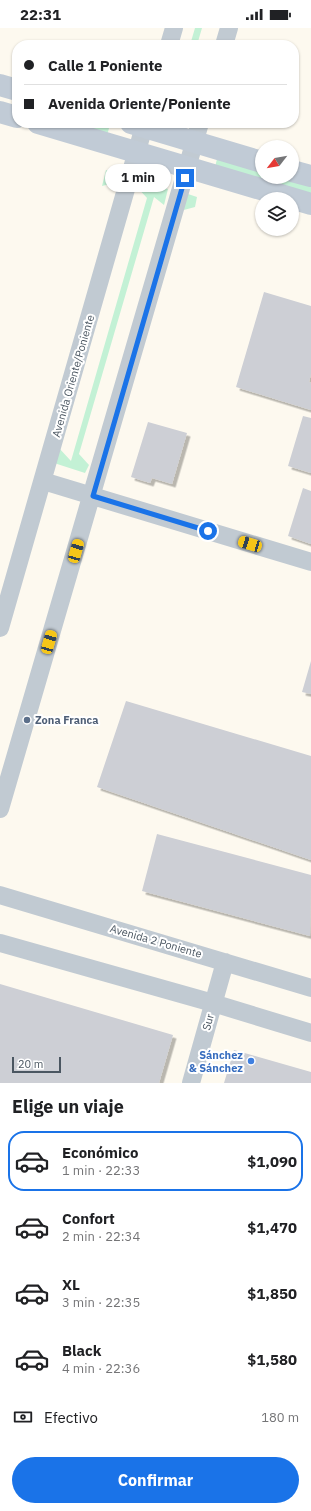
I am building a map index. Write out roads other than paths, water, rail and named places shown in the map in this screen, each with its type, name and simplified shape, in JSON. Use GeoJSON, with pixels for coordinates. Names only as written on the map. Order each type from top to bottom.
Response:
{"type":"FeatureCollection","features":[{"type":"Feature","properties":{"kind":"street"},"geometry":{"type":"LineString","coordinates":[[170,40],[174,28]]}},
{"type":"Feature","properties":{"kind":"street"},"geometry":{"type":"LineString","coordinates":[[225,40],[229,28]]}},
{"type":"Feature","properties":{"kind":"street"},"geometry":{"type":"LineString","coordinates":[[0,85],[12,89]]}},
{"type":"Feature","properties":{"kind":"street"},"geometry":{"type":"LineString","coordinates":[[0,112],[12,116]]}},
{"type":"Feature","properties":{"kind":"street"},"geometry":{"type":"LineString","coordinates":[[55,128],[311,204]]}},
{"type":"Feature","properties":{"kind":"street","name":"Avenida Oriente/Poniente"},"geometry":{"type":"LineString","coordinates":[[0,628],[43,482],[136,152],[139,128]]}},
{"type":"Feature","properties":{"kind":"street"},"geometry":{"type":"LineString","coordinates":[[165,128],[197,133],[255,159]]}},
{"type":"Feature","properties":{"kind":"street"},"geometry":{"type":"LineString","coordinates":[[0,809],[93,496],[197,133]]}},
{"type":"Feature","properties":{"kind":"street"},"geometry":{"type":"LineString","coordinates":[[299,173],[311,176]]}},
{"type":"Feature","properties":{"kind":"street"},"geometry":{"type":"LineString","coordinates":[[43,482],[311,562]]}},
{"type":"Feature","properties":{"kind":"street","name":"Avenida 2 Poniente"},"geometry":{"type":"LineString","coordinates":[[0,895],[311,988]]}},
{"type":"Feature","properties":{"kind":"street"},"geometry":{"type":"LineString","coordinates":[[0,943],[213,1003],[311,1033]]}},
{"type":"Feature","properties":{"kind":"street","name":"Sur"},"geometry":{"type":"LineString","coordinates":[[192,1083],[225,962]]}},
{"type":"Feature","properties":{"kind":"place","name":"Zona Franca"},"geometry":{"type":"Point","coordinates":[27,720]}},
{"type":"Feature","properties":{"kind":"place","name":"Sánchez & Sánchez"},"geometry":{"type":"Point","coordinates":[251,1061]}}]}
